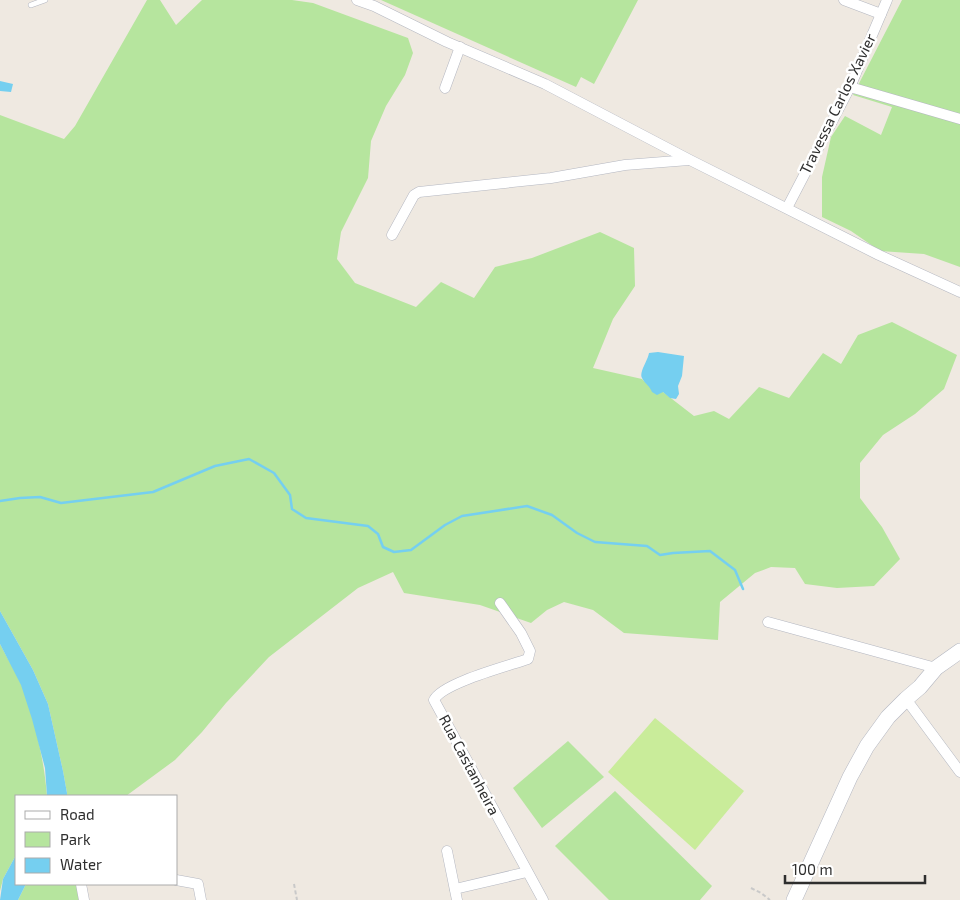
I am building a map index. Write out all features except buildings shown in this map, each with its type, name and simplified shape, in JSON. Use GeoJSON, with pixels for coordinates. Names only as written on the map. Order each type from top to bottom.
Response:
{"type":"FeatureCollection","features":[{"type":"Feature","properties":{"kind":"street"},"geometry":{"type":"LineString","coordinates":[[357,0],[545,84],[879,256],[960,292]]}},
{"type":"Feature","properties":{"kind":"street"},"geometry":{"type":"LineString","coordinates":[[844,0],[881,14]]}},
{"type":"Feature","properties":{"kind":"street","name":"Travessa Carlos Xavier"},"geometry":{"type":"LineString","coordinates":[[787,208],[850,87],[887,0]]}},
{"type":"Feature","properties":{"kind":"street"},"geometry":{"type":"LineString","coordinates":[[444,88],[460,47]]}},
{"type":"Feature","properties":{"kind":"street"},"geometry":{"type":"LineString","coordinates":[[850,87],[960,119]]}},
{"type":"Feature","properties":{"kind":"street"},"geometry":{"type":"LineString","coordinates":[[392,235],[414,195],[419,192],[551,178],[625,165],[690,160]]}},
{"type":"Feature","properties":{"kind":"street","name":"Rua Castanheira"},"geometry":{"type":"LineString","coordinates":[[500,603],[524,639],[530,651],[528,659],[455,684],[436,694],[434,700],[543,900]]}},
{"type":"Feature","properties":{"kind":"street"},"geometry":{"type":"LineString","coordinates":[[768,622],[936,668]]}},
{"type":"Feature","properties":{"kind":"street"},"geometry":{"type":"LineString","coordinates":[[794,900],[850,778],[867,746],[888,717],[920,687],[936,668],[960,653]]}},
{"type":"Feature","properties":{"kind":"street"},"geometry":{"type":"LineString","coordinates":[[906,699],[960,772]]}},
{"type":"Feature","properties":{"kind":"street"},"geometry":{"type":"LineString","coordinates":[[447,851],[456,895],[527,872]]}},
{"type":"Feature","properties":{"kind":"street"},"geometry":{"type":"LineString","coordinates":[[178,880],[198,884],[201,900]]}},
{"type":"Feature","properties":{"kind":"street"},"geometry":{"type":"LineString","coordinates":[[81,885],[84,900]]}},
{"type":"Feature","properties":{"kind":"lane"},"geometry":{"type":"LineString","coordinates":[[31,5],[45,0]]}},
{"type":"Feature","properties":{"kind":"path"},"geometry":{"type":"LineString","coordinates":[[294,884],[297,900]]}},
{"type":"Feature","properties":{"kind":"path"},"geometry":{"type":"LineString","coordinates":[[751,888],[770,900]]}},
{"type":"Feature","properties":{"kind":"green space"},"geometry":{"type":"Polygon","coordinates":[[[147,0],[160,0],[176,25],[202,0],[292,0],[313,3],[408,38],[413,53],[405,75],[386,106],[371,141],[368,178],[341,232],[337,259],[355,283],[416,307],[441,282],[474,298],[495,267],[532,258],[600,232],[634,248],[635,286],[613,319],[593,368],[642,379],[650,387],[663,392],[694,416],[714,411],[729,419],[759,387],[789,398],[823,353],[841,364],[858,335],[892,322],[957,355],[944,389],[915,414],[883,435],[860,463],[860,498],[882,527],[900,559],[874,586],[837,588],[805,584],[795,568],[771,567],[755,573],[720,602],[718,640],[624,633],[593,610],[564,602],[547,610],[531,623],[480,605],[404,593],[393,572],[358,588],[269,657],[175,760],[127,795],[67,795],[48,704],[33,670],[0,611],[0,115],[64,139],[75,126],[147,0]]]}},
{"type":"Feature","properties":{"kind":"green space"},"geometry":{"type":"Polygon","coordinates":[[[381,0],[638,0],[594,84],[581,77],[576,87],[381,0]]]}},
{"type":"Feature","properties":{"kind":"green space"},"geometry":{"type":"Polygon","coordinates":[[[902,0],[960,0],[960,267],[924,254],[880,251],[851,231],[822,217],[822,177],[831,137],[845,116],[881,135],[892,107],[853,95],[902,0]]]}},
{"type":"Feature","properties":{"kind":"green space"},"geometry":{"type":"Polygon","coordinates":[[[0,644],[22,686],[31,713],[41,754],[47,795],[15,795],[15,857],[3,879],[0,891],[0,644]]]}},
{"type":"Feature","properties":{"kind":"green space"},"geometry":{"type":"Polygon","coordinates":[[[655,718],[744,791],[695,850],[608,772],[655,718]]]}},
{"type":"Feature","properties":{"kind":"green space"},"geometry":{"type":"Polygon","coordinates":[[[568,741],[604,777],[542,828],[513,788],[568,741]]]}},
{"type":"Feature","properties":{"kind":"green space"},"geometry":{"type":"Polygon","coordinates":[[[615,791],[712,886],[700,900],[609,900],[555,846],[615,791]]]}},
{"type":"Feature","properties":{"kind":"green space"},"geometry":{"type":"Polygon","coordinates":[[[26,885],[81,885],[80,900],[18,900],[26,885]]]}},
{"type":"Feature","properties":{"kind":"water"},"geometry":{"type":"Polygon","coordinates":[[[0,81],[13,84],[11,92],[0,91],[0,81]]]}},
{"type":"Feature","properties":{"kind":"water"},"geometry":{"type":"Polygon","coordinates":[[[658,352],[684,356],[682,376],[678,386],[679,394],[676,399],[670,398],[663,392],[657,395],[652,392],[642,378],[641,375],[649,353],[658,352]]]}},
{"type":"Feature","properties":{"kind":"water"},"geometry":{"type":"Polygon","coordinates":[[[0,611],[33,670],[48,704],[67,795],[47,795],[45,768],[32,719],[21,685],[0,644],[0,611]]]}},
{"type":"Feature","properties":{"kind":"water"},"geometry":{"type":"Polygon","coordinates":[[[15,857],[15,885],[26,885],[18,900],[0,900],[3,879],[15,857]]]}},
{"type":"Feature","properties":{"kind":"waterway"},"geometry":{"type":"LineString","coordinates":[[0,501],[40,497],[61,503],[153,492],[215,466],[249,459],[274,473],[290,495],[292,509],[306,518],[368,526],[378,534],[383,547],[394,552],[411,550],[445,525],[462,516],[527,506],[552,515],[577,533],[595,542],[647,546],[660,555],[710,551],[735,570],[743,589]]}}]}
